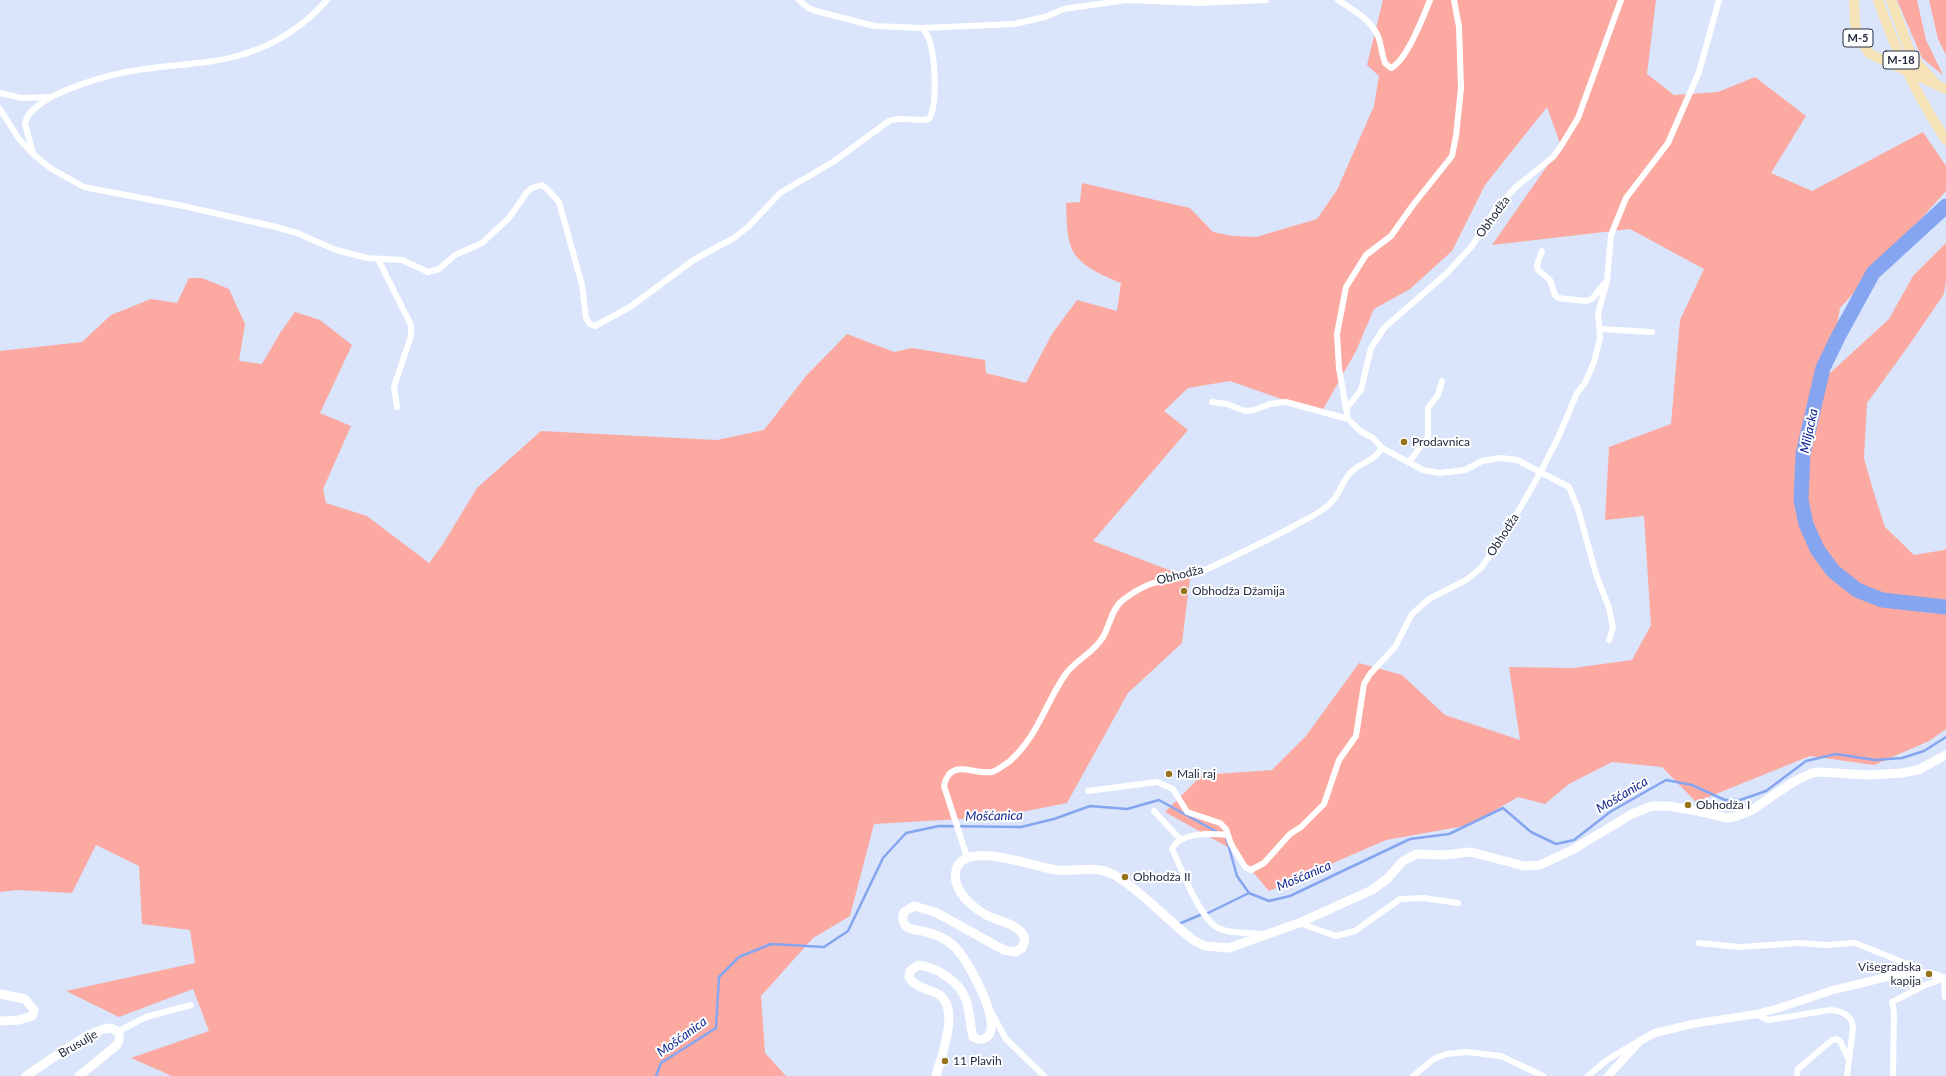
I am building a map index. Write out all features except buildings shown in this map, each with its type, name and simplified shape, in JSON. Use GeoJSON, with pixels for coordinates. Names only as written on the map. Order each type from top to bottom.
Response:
{"type":"FeatureCollection","features":[{"type":"Feature","properties":{"kind":"main road","name":"M-5"},"geometry":{"type":"LineString","coordinates":[[1854,0],[1855,24],[1858,37],[1870,54],[1886,63],[1946,90]]}},
{"type":"Feature","properties":{"kind":"main road","name":"M-18"},"geometry":{"type":"LineString","coordinates":[[1878,0],[1899,56],[1931,118],[1946,140]]}},
{"type":"Feature","properties":{"kind":"main road","name":"M-5"},"geometry":{"type":"LineString","coordinates":[[1892,2],[1914,59],[1936,85]]}},
{"type":"Feature","properties":{"kind":"main road"},"geometry":{"type":"LineString","coordinates":[[936,1076],[948,1033],[949,1017],[946,1004],[939,995],[911,982],[909,977],[910,971],[918,965],[926,966],[945,976],[954,983],[966,999],[973,1037],[977,1040],[989,1036],[991,1029],[990,1010],[973,974],[959,952],[943,938],[909,928],[904,925],[902,920],[904,912],[908,908],[914,906],[935,912],[1004,950],[1015,952],[1022,948],[1025,939],[1021,931],[986,915],[965,898],[957,885],[956,870],[959,864],[966,857],[981,854],[1057,870],[1098,868],[1115,876],[1129,886],[1182,932],[1205,946],[1229,948],[1300,923],[1372,890],[1387,879],[1403,861],[1417,854],[1443,855],[1471,852],[1518,865],[1540,865],[1589,840],[1632,814],[1652,806],[1669,806],[1697,810],[1727,818],[1752,810],[1793,782],[1812,773],[1820,772],[1868,775],[1902,773],[1918,770],[1946,755]]}},
{"type":"Feature","properties":{"kind":"main road"},"geometry":{"type":"LineString","coordinates":[[0,994],[25,1000],[34,1010],[32,1016],[26,1019],[0,1021]]}},
{"type":"Feature","properties":{"kind":"main road","name":"Brusulje"},"geometry":{"type":"LineString","coordinates":[[26,1076],[62,1052],[99,1031],[111,1028],[120,1034],[120,1040],[117,1045],[79,1076]]}},
{"type":"Feature","properties":{"kind":"street"},"geometry":{"type":"LineString","coordinates":[[0,93],[21,98],[49,97],[126,72],[243,55],[270,45],[296,28],[326,0]]}},
{"type":"Feature","properties":{"kind":"street"},"geometry":{"type":"LineString","coordinates":[[799,0],[812,10],[874,26],[923,28],[1014,24],[1044,17],[1064,9],[1126,0],[1198,3],[1266,0]]}},
{"type":"Feature","properties":{"kind":"street"},"geometry":{"type":"LineString","coordinates":[[1338,0],[1358,12],[1371,24],[1378,36],[1385,63],[1391,68],[1398,64],[1419,27],[1430,0]]}},
{"type":"Feature","properties":{"kind":"street"},"geometry":{"type":"LineString","coordinates":[[1348,419],[1339,368],[1337,334],[1346,287],[1366,255],[1391,236],[1452,156],[1456,136],[1461,88],[1459,26],[1454,0]]}},
{"type":"Feature","properties":{"kind":"street","name":"Obhodža"},"geometry":{"type":"LineString","coordinates":[[1346,409],[1361,390],[1371,348],[1384,328],[1447,273],[1472,246],[1496,208],[1516,187],[1553,157],[1561,146],[1578,118],[1621,0]]}},
{"type":"Feature","properties":{"kind":"street","name":"Obhodža"},"geometry":{"type":"LineString","coordinates":[[1088,791],[1157,782],[1173,789],[1187,812],[1220,823],[1226,829],[1245,867],[1251,870],[1264,863],[1290,834],[1301,827],[1324,804],[1339,760],[1356,736],[1364,684],[1370,674],[1395,647],[1412,614],[1417,609],[1429,600],[1466,580],[1480,569],[1503,538],[1558,438],[1577,393],[1585,383],[1594,362],[1600,338],[1598,314],[1607,281],[1610,235],[1626,198],[1668,143],[1699,72],[1719,0]]}},
{"type":"Feature","properties":{"kind":"street"},"geometry":{"type":"LineString","coordinates":[[0,109],[19,139],[34,155],[50,168],[84,188],[176,205],[276,227],[297,233],[336,250],[368,258],[402,260],[428,272],[434,272],[455,255],[482,243],[489,238],[509,218],[527,192],[532,188],[542,186],[547,189],[559,202],[582,285],[586,318],[593,326],[599,325],[630,306],[694,259],[734,238],[749,226],[780,194],[833,162],[889,121],[897,118],[928,119],[932,113],[935,86],[930,39],[923,28]]}},
{"type":"Feature","properties":{"kind":"street"},"geometry":{"type":"LineString","coordinates":[[34,155],[25,124],[26,119],[35,107],[49,97]]}},
{"type":"Feature","properties":{"kind":"street"},"geometry":{"type":"LineString","coordinates":[[1542,251],[1537,265],[1538,270],[1550,280],[1555,295],[1558,298],[1586,301],[1592,299],[1607,281]]}},
{"type":"Feature","properties":{"kind":"street"},"geometry":{"type":"LineString","coordinates":[[378,259],[410,325],[411,336],[394,387],[397,407]]}},
{"type":"Feature","properties":{"kind":"street"},"geometry":{"type":"LineString","coordinates":[[1600,329],[1652,332]]}},
{"type":"Feature","properties":{"kind":"street"},"geometry":{"type":"LineString","coordinates":[[1409,462],[1428,437],[1428,408],[1438,395],[1442,381]]}},
{"type":"Feature","properties":{"kind":"street"},"geometry":{"type":"LineString","coordinates":[[1212,402],[1227,404],[1245,411],[1254,410],[1270,404],[1286,402],[1348,419],[1360,431],[1373,438],[1382,448],[1423,470],[1440,473],[1465,470],[1482,461],[1501,458],[1517,460],[1569,487],[1574,499],[1596,574],[1609,608],[1612,628],[1609,640]]}},
{"type":"Feature","properties":{"kind":"street","name":"Obhodža"},"geometry":{"type":"LineString","coordinates":[[966,857],[944,786],[946,778],[951,772],[959,768],[991,772],[998,769],[1019,752],[1044,717],[1055,691],[1066,674],[1079,660],[1094,649],[1103,636],[1121,601],[1153,581],[1199,572],[1217,564],[1273,537],[1325,508],[1338,495],[1350,473],[1356,468],[1375,458],[1382,448]]}},
{"type":"Feature","properties":{"kind":"street"},"geometry":{"type":"LineString","coordinates":[[1154,811],[1180,839]]}},
{"type":"Feature","properties":{"kind":"street"},"geometry":{"type":"LineString","coordinates":[[1228,835],[1212,834],[1180,839],[1175,843],[1172,849],[1192,892],[1208,920],[1219,929],[1247,933],[1272,934]]}},
{"type":"Feature","properties":{"kind":"street"},"geometry":{"type":"LineString","coordinates":[[1300,923],[1336,936],[1355,931],[1400,899],[1424,898],[1458,903]]}},
{"type":"Feature","properties":{"kind":"street"},"geometry":{"type":"LineString","coordinates":[[1699,943],[1740,947],[1800,943],[1825,945],[1841,942],[1855,943],[1910,965],[1919,974]]}},
{"type":"Feature","properties":{"kind":"street"},"geometry":{"type":"LineString","coordinates":[[1588,1076],[1613,1056],[1655,1033],[1692,1024],[1756,1014],[1833,990],[1904,973],[1919,974]]}},
{"type":"Feature","properties":{"kind":"street"},"geometry":{"type":"LineString","coordinates":[[1935,975],[1945,979]]}},
{"type":"Feature","properties":{"kind":"street"},"geometry":{"type":"LineString","coordinates":[[1945,979],[1946,996]]}},
{"type":"Feature","properties":{"kind":"street"},"geometry":{"type":"LineString","coordinates":[[1893,1076],[1894,1020],[1892,1002],[1925,985],[1945,979]]}},
{"type":"Feature","properties":{"kind":"street"},"geometry":{"type":"LineString","coordinates":[[117,1032],[146,1017],[191,1005]]}},
{"type":"Feature","properties":{"kind":"street"},"geometry":{"type":"LineString","coordinates":[[990,1010],[1006,1039],[1044,1076]]}},
{"type":"Feature","properties":{"kind":"street"},"geometry":{"type":"LineString","coordinates":[[1756,1014],[1768,1020],[1830,1010],[1840,1010],[1852,1021],[1847,1076]]}},
{"type":"Feature","properties":{"kind":"street"},"geometry":{"type":"LineString","coordinates":[[1797,1076],[1798,1069],[1832,1040],[1836,1039],[1842,1044],[1848,1060]]}},
{"type":"Feature","properties":{"kind":"street"},"geometry":{"type":"LineString","coordinates":[[1608,1076],[1640,1041]]}},
{"type":"Feature","properties":{"kind":"street"},"geometry":{"type":"LineString","coordinates":[[1413,1076],[1434,1059],[1446,1054],[1467,1052],[1501,1056],[1542,1076]]}},
{"type":"Feature","properties":{"kind":"shaded area"},"geometry":{"type":"Polygon","coordinates":[[[1383,0],[1656,0],[1647,74],[1674,95],[1718,92],[1755,77],[1806,116],[1771,173],[1812,191],[1923,132],[1946,166],[1946,191],[1840,308],[1829,374],[1889,319],[1913,276],[1946,243],[1946,280],[1944,294],[1867,403],[1864,458],[1885,527],[1914,555],[1944,550],[1946,548],[1946,729],[1929,741],[1874,765],[1810,756],[1696,802],[1662,767],[1612,762],[1569,784],[1545,804],[1518,797],[1470,825],[1386,840],[1269,891],[1235,851],[1165,812],[1202,775],[1272,770],[1306,736],[1359,663],[1402,675],[1445,715],[1520,740],[1509,667],[1573,668],[1632,660],[1651,625],[1644,516],[1605,520],[1609,447],[1671,424],[1680,320],[1704,269],[1630,229],[1492,245],[1561,146],[1547,107],[1485,185],[1452,251],[1410,289],[1374,309],[1356,351],[1321,413],[1230,381],[1188,388],[1164,411],[1188,430],[1093,541],[1190,578],[1182,643],[1128,693],[1067,803],[996,817],[874,824],[850,916],[813,938],[761,996],[765,1053],[786,1076],[172,1076],[131,1058],[209,1031],[193,989],[119,1017],[66,991],[195,963],[190,930],[142,924],[139,866],[96,845],[72,893],[17,890],[0,892],[0,351],[82,342],[111,315],[151,299],[177,303],[189,278],[202,278],[229,289],[245,324],[239,361],[262,364],[280,333],[295,312],[320,320],[352,345],[320,413],[351,426],[323,489],[326,503],[367,516],[429,563],[443,544],[477,488],[541,431],[717,440],[764,430],[806,376],[847,334],[894,352],[912,348],[985,360],[986,373],[1026,383],[1052,334],[1077,300],[1117,311],[1121,283],[1092,270],[1085,265],[1074,254],[1069,242],[1066,203],[1080,202],[1082,183],[1190,208],[1213,232],[1232,236],[1256,237],[1317,219],[1337,190],[1374,106],[1379,76],[1367,65],[1383,0]]]}},
{"type":"Feature","properties":{"kind":"shaded area"},"geometry":{"type":"Polygon","coordinates":[[[1897,0],[1917,0],[1926,40],[1943,75],[1922,58],[1897,0]]]}},
{"type":"Feature","properties":{"kind":"shaded area"},"geometry":{"type":"Polygon","coordinates":[[[1929,0],[1946,0],[1946,55],[1938,39],[1929,0]]]}},
{"type":"Feature","properties":{"kind":"waterway","name":"Miljacka"},"geometry":{"type":"LineString","coordinates":[[1946,206],[1873,273],[1838,337],[1823,368],[1803,454],[1801,500],[1806,524],[1817,549],[1833,571],[1857,590],[1882,600],[1946,607]]}},
{"type":"Feature","properties":{"kind":"waterway","name":"Mošćanica"},"geometry":{"type":"LineString","coordinates":[[1223,836],[1226,837],[1237,876],[1249,893],[1269,901],[1290,896],[1410,839],[1449,834],[1503,808],[1531,832],[1556,844],[1574,840],[1610,812],[1666,780],[1692,785],[1725,800],[1740,800],[1766,791],[1806,761],[1836,754],[1875,760],[1902,758],[1924,751],[1946,737]]}},
{"type":"Feature","properties":{"kind":"waterway","name":"Mošćanica"},"geometry":{"type":"LineString","coordinates":[[656,1076],[661,1063],[716,1028],[719,977],[739,957],[771,944],[824,947],[848,931],[883,858],[906,833],[939,826],[1021,827],[1054,819],[1090,806],[1127,809],[1159,800],[1217,832]]}},
{"type":"Feature","properties":{"kind":"waterway"},"geometry":{"type":"LineString","coordinates":[[1208,913],[1249,893]]}},
{"type":"Feature","properties":{"kind":"waterway"},"geometry":{"type":"LineString","coordinates":[[1181,923],[1200,915]]}},
{"type":"Feature","properties":{"kind":"place","name":"Prodavnica"},"geometry":{"type":"Point","coordinates":[1404,442]}},
{"type":"Feature","properties":{"kind":"place","name":"Obhodža Džamija"},"geometry":{"type":"Point","coordinates":[1184,591]}},
{"type":"Feature","properties":{"kind":"place","name":"Mali raj"},"geometry":{"type":"Point","coordinates":[1169,774]}},
{"type":"Feature","properties":{"kind":"place","name":"Obhodža I"},"geometry":{"type":"Point","coordinates":[1688,805]}},
{"type":"Feature","properties":{"kind":"place","name":"Obhodža II"},"geometry":{"type":"Point","coordinates":[1125,877]}},
{"type":"Feature","properties":{"kind":"place","name":"Višegradska kapija"},"geometry":{"type":"Point","coordinates":[1929,974]}},
{"type":"Feature","properties":{"kind":"place","name":"11 Plavih"},"geometry":{"type":"Point","coordinates":[945,1061]}}]}
